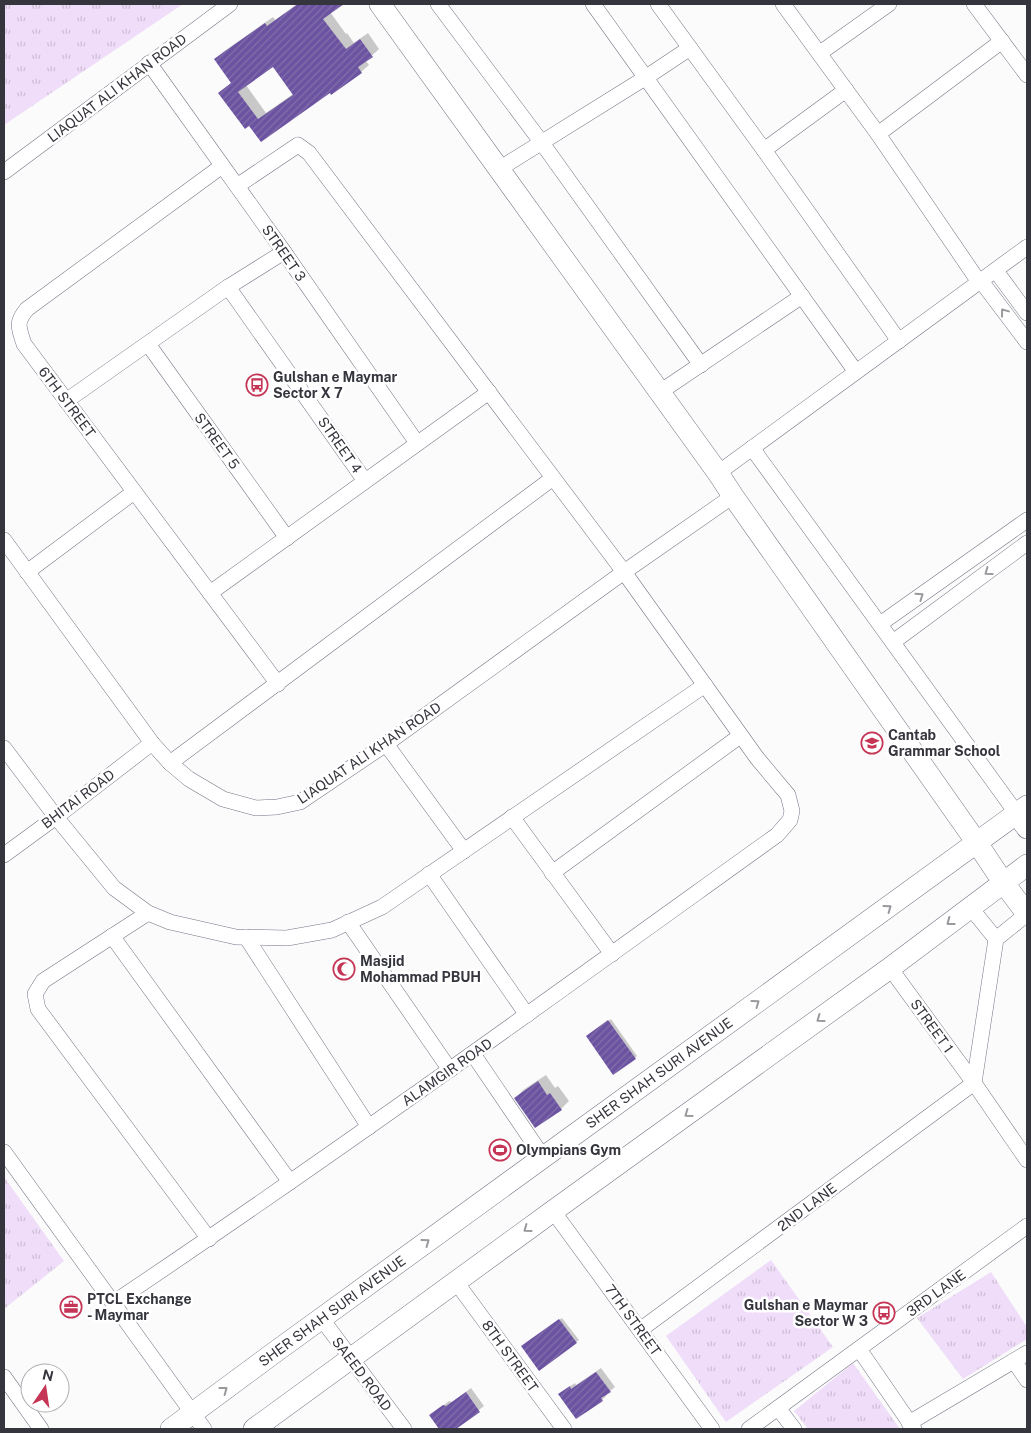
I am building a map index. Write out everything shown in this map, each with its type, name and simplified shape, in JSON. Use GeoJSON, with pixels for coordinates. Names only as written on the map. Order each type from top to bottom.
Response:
{"type":"FeatureCollection","features":[{"type":"Feature","properties":{"kind":"street","name":"LIAQUAT ALI KHAN ROAD"},"geometry":{"type":"LineString","coordinates":[[4,172],[230,4]]}},
{"type":"Feature","properties":{"kind":"street"},"geometry":{"type":"LineString","coordinates":[[380,4],[718,473],[1027,914],[996,939],[974,1083]]}},
{"type":"Feature","properties":{"kind":"street"},"geometry":{"type":"LineString","coordinates":[[438,4],[542,143],[702,365]]}},
{"type":"Feature","properties":{"kind":"street"},"geometry":{"type":"LineString","coordinates":[[593,4],[856,372]]}},
{"type":"Feature","properties":{"kind":"street"},"geometry":{"type":"LineString","coordinates":[[658,4],[899,341]]}},
{"type":"Feature","properties":{"kind":"street"},"geometry":{"type":"LineString","coordinates":[[783,4],[878,134],[980,282],[1027,342]]}},
{"type":"Feature","properties":{"kind":"street"},"geometry":{"type":"LineString","coordinates":[[820,53],[889,4]]}},
{"type":"Feature","properties":{"kind":"street"},"geometry":{"type":"LineString","coordinates":[[974,4],[1027,75]]}},
{"type":"Feature","properties":{"kind":"street"},"geometry":{"type":"LineString","coordinates":[[878,134],[1002,41]]}},
{"type":"Feature","properties":{"kind":"street"},"geometry":{"type":"LineString","coordinates":[[499,169],[690,48]]}},
{"type":"Feature","properties":{"kind":"street","name":"STREET 3"},"geometry":{"type":"LineString","coordinates":[[149,64],[284,252],[417,443]]}},
{"type":"Feature","properties":{"kind":"street"},"geometry":{"type":"LineString","coordinates":[[764,150],[846,90]]}},
{"type":"Feature","properties":{"kind":"street","name":"ALAMGIR ROAD"},"geometry":{"type":"LineString","coordinates":[[113,1303],[209,1239],[473,1054],[777,835],[790,820],[792,811],[788,795],[740,736],[624,572],[309,153],[298,145],[237,186]]}},
{"type":"Feature","properties":{"kind":"street","name":"6TH STREET"},"geometry":{"type":"LineString","coordinates":[[222,166],[26,309],[19,318],[19,329],[24,344],[278,684]]}},
{"type":"Feature","properties":{"kind":"street"},"geometry":{"type":"LineString","coordinates":[[718,473],[1027,247]]}},
{"type":"Feature","properties":{"kind":"street"},"geometry":{"type":"LineString","coordinates":[[66,401],[228,287],[284,252]]}},
{"type":"Feature","properties":{"kind":"street"},"geometry":{"type":"LineString","coordinates":[[996,270],[1027,313]]}},
{"type":"Feature","properties":{"kind":"street","name":"STREET 4"},"geometry":{"type":"LineString","coordinates":[[228,287],[365,481]]}},
{"type":"Feature","properties":{"kind":"street"},"geometry":{"type":"LineString","coordinates":[[660,392],[802,296]]}},
{"type":"Feature","properties":{"kind":"street","name":"STREET 5"},"geometry":{"type":"LineString","coordinates":[[148,344],[287,538]]}},
{"type":"Feature","properties":{"kind":"street"},"geometry":{"type":"LineString","coordinates":[[210,593],[489,392]]}},
{"type":"Feature","properties":{"kind":"street"},"geometry":{"type":"LineString","coordinates":[[752,448],[893,642],[1024,816]]}},
{"type":"Feature","properties":{"kind":"street"},"geometry":{"type":"LineString","coordinates":[[170,764],[553,478]]}},
{"type":"Feature","properties":{"kind":"street"},"geometry":{"type":"LineString","coordinates":[[27,572],[134,492]]}},
{"type":"Feature","properties":{"kind":"street","name":"LIAQUAT ALI KHAN ROAD"},"geometry":{"type":"LineString","coordinates":[[4,540],[152,743],[170,764],[189,779],[223,799],[256,808],[278,807],[300,802],[386,744],[624,572],[733,496]]}},
{"type":"Feature","properties":{"kind":"street"},"geometry":{"type":"LineString","coordinates":[[880,624],[1027,520]]}},
{"type":"Feature","properties":{"kind":"street"},"geometry":{"type":"LineString","coordinates":[[893,642],[1027,543]]}},
{"type":"Feature","properties":{"kind":"street"},"geometry":{"type":"LineString","coordinates":[[4,748],[56,817],[114,888],[148,913],[170,922],[236,937],[287,938],[332,930],[382,907],[705,685]]}},
{"type":"Feature","properties":{"kind":"street"},"geometry":{"type":"LineString","coordinates":[[552,873],[740,736]]}},
{"type":"Feature","properties":{"kind":"street","name":"BHITAI ROAD"},"geometry":{"type":"LineString","coordinates":[[4,855],[152,743]]}},
{"type":"Feature","properties":{"kind":"street"},"geometry":{"type":"LineString","coordinates":[[386,744],[464,850]]}},
{"type":"Feature","properties":{"kind":"street","name":"SHER SHAH SURI AVENUE"},"geometry":{"type":"LineString","coordinates":[[171,1429],[199,1421],[321,1318],[977,843],[1024,816]]}},
{"type":"Feature","properties":{"kind":"street"},"geometry":{"type":"LineString","coordinates":[[512,817],[612,954]]}},
{"type":"Feature","properties":{"kind":"street"},"geometry":{"type":"LineString","coordinates":[[254,1429],[890,968],[1027,865]]}},
{"type":"Feature","properties":{"kind":"street"},"geometry":{"type":"LineString","coordinates":[[429,874],[527,1015]]}},
{"type":"Feature","properties":{"kind":"street"},"geometry":{"type":"LineString","coordinates":[[970,907],[996,939]]}},
{"type":"Feature","properties":{"kind":"street"},"geometry":{"type":"LineString","coordinates":[[148,913],[43,980],[35,994],[38,1009],[209,1239]]}},
{"type":"Feature","properties":{"kind":"street"},"geometry":{"type":"LineString","coordinates":[[348,922],[450,1070]]}},
{"type":"Feature","properties":{"kind":"street"},"geometry":{"type":"LineString","coordinates":[[112,936],[290,1182]]}},
{"type":"Feature","properties":{"kind":"street"},"geometry":{"type":"LineString","coordinates":[[246,937],[369,1127]]}},
{"type":"Feature","properties":{"kind":"street","name":"STREET 1"},"geometry":{"type":"LineString","coordinates":[[890,968],[974,1083],[1027,1160]]}},
{"type":"Feature","properties":{"kind":"street"},"geometry":{"type":"LineString","coordinates":[[473,1054],[543,1157]]}},
{"type":"Feature","properties":{"kind":"street","name":"2ND LANE"},"geometry":{"type":"LineString","coordinates":[[640,1330],[974,1083]]}},
{"type":"Feature","properties":{"kind":"street"},"geometry":{"type":"LineString","coordinates":[[4,1152],[199,1421]]}},
{"type":"Feature","properties":{"kind":"street","name":"7TH STREET"},"geometry":{"type":"LineString","coordinates":[[553,1211],[712,1429]]}},
{"type":"Feature","properties":{"kind":"street","name":"3RD LANE"},"geometry":{"type":"LineString","coordinates":[[748,1429],[1027,1226]]}},
{"type":"Feature","properties":{"kind":"street","name":"8TH STREET"},"geometry":{"type":"LineString","coordinates":[[456,1282],[564,1429]]}},
{"type":"Feature","properties":{"kind":"street","name":"SAEED ROAD"},"geometry":{"type":"LineString","coordinates":[[321,1318],[404,1429]]}},
{"type":"Feature","properties":{"kind":"street"},"geometry":{"type":"LineString","coordinates":[[859,1349],[911,1426],[1027,1352]]}},
{"type":"Feature","properties":{"kind":"street"},"geometry":{"type":"LineString","coordinates":[[1014,1361],[1027,1380]]}},
{"type":"Feature","properties":{"kind":"street"},"geometry":{"type":"LineString","coordinates":[[4,1380],[41,1429]]}},
{"type":"Feature","properties":{"kind":"street"},"geometry":{"type":"LineString","coordinates":[[778,1408],[794,1429]]}},
{"type":"Feature","properties":{"kind":"green space"},"geometry":{"type":"Polygon","coordinates":[[[4,4],[183,4],[4,125],[4,4]]]}},
{"type":"Feature","properties":{"kind":"green space"},"geometry":{"type":"Polygon","coordinates":[[[4,1177],[64,1261],[4,1309],[4,1177]]]}},
{"type":"Feature","properties":{"kind":"green space"},"geometry":{"type":"Polygon","coordinates":[[[771,1260],[833,1347],[726,1422],[666,1336],[771,1260]]]}},
{"type":"Feature","properties":{"kind":"green space"},"geometry":{"type":"Polygon","coordinates":[[[991,1272],[1027,1327],[1027,1339],[963,1379],[917,1318],[991,1272]]]}},
{"type":"Feature","properties":{"kind":"green space"},"geometry":{"type":"Polygon","coordinates":[[[853,1363],[900,1429],[808,1429],[794,1411],[853,1363]]]}},
{"type":"Feature","properties":{"kind":"building"},"geometry":{"type":"Polygon","coordinates":[[[298,4],[344,4],[323,19],[346,49],[360,39],[373,57],[358,67],[362,73],[331,95],[330,93],[261,142],[249,126],[245,129],[218,93],[231,83],[214,59],[265,23],[267,26],[298,4]],[[273,67],[238,92],[258,119],[293,95],[273,67]]]}},
{"type":"Feature","properties":{"kind":"building"},"geometry":{"type":"Polygon","coordinates":[[[608,1020],[636,1059],[613,1075],[586,1036],[608,1020]]]}},
{"type":"Feature","properties":{"kind":"building"},"geometry":{"type":"Polygon","coordinates":[[[538,1081],[547,1095],[550,1093],[562,1110],[535,1128],[514,1098],[538,1081]]]}},
{"type":"Feature","properties":{"kind":"building"},"geometry":{"type":"Polygon","coordinates":[[[559,1319],[577,1343],[539,1371],[521,1346],[559,1319]]]}},
{"type":"Feature","properties":{"kind":"building"},"geometry":{"type":"Polygon","coordinates":[[[596,1372],[611,1392],[601,1398],[603,1401],[576,1419],[558,1394],[570,1386],[571,1389],[596,1372]]]}},
{"type":"Feature","properties":{"kind":"building"},"geometry":{"type":"Polygon","coordinates":[[[466,1392],[480,1412],[456,1429],[439,1429],[429,1415],[466,1392]]]}},
{"type":"Feature","properties":{"kind":"place","name":"Gulshan e Maymar Sector X 7"},"geometry":{"type":"Point","coordinates":[257,385]}},
{"type":"Feature","properties":{"kind":"place","name":"Cantab Grammar School"},"geometry":{"type":"Point","coordinates":[872,743]}},
{"type":"Feature","properties":{"kind":"place","name":"Masjid Mohammad PBUH"},"geometry":{"type":"Point","coordinates":[344,969]}},
{"type":"Feature","properties":{"kind":"place","name":"Olympians Gym"},"geometry":{"type":"Point","coordinates":[500,1150]}},
{"type":"Feature","properties":{"kind":"place","name":"PTCL Exchange - Maymar"},"geometry":{"type":"Point","coordinates":[71,1307]}},
{"type":"Feature","properties":{"kind":"place","name":"Gulshan e Maymar Sector W 3"},"geometry":{"type":"Point","coordinates":[884,1313]}}]}
